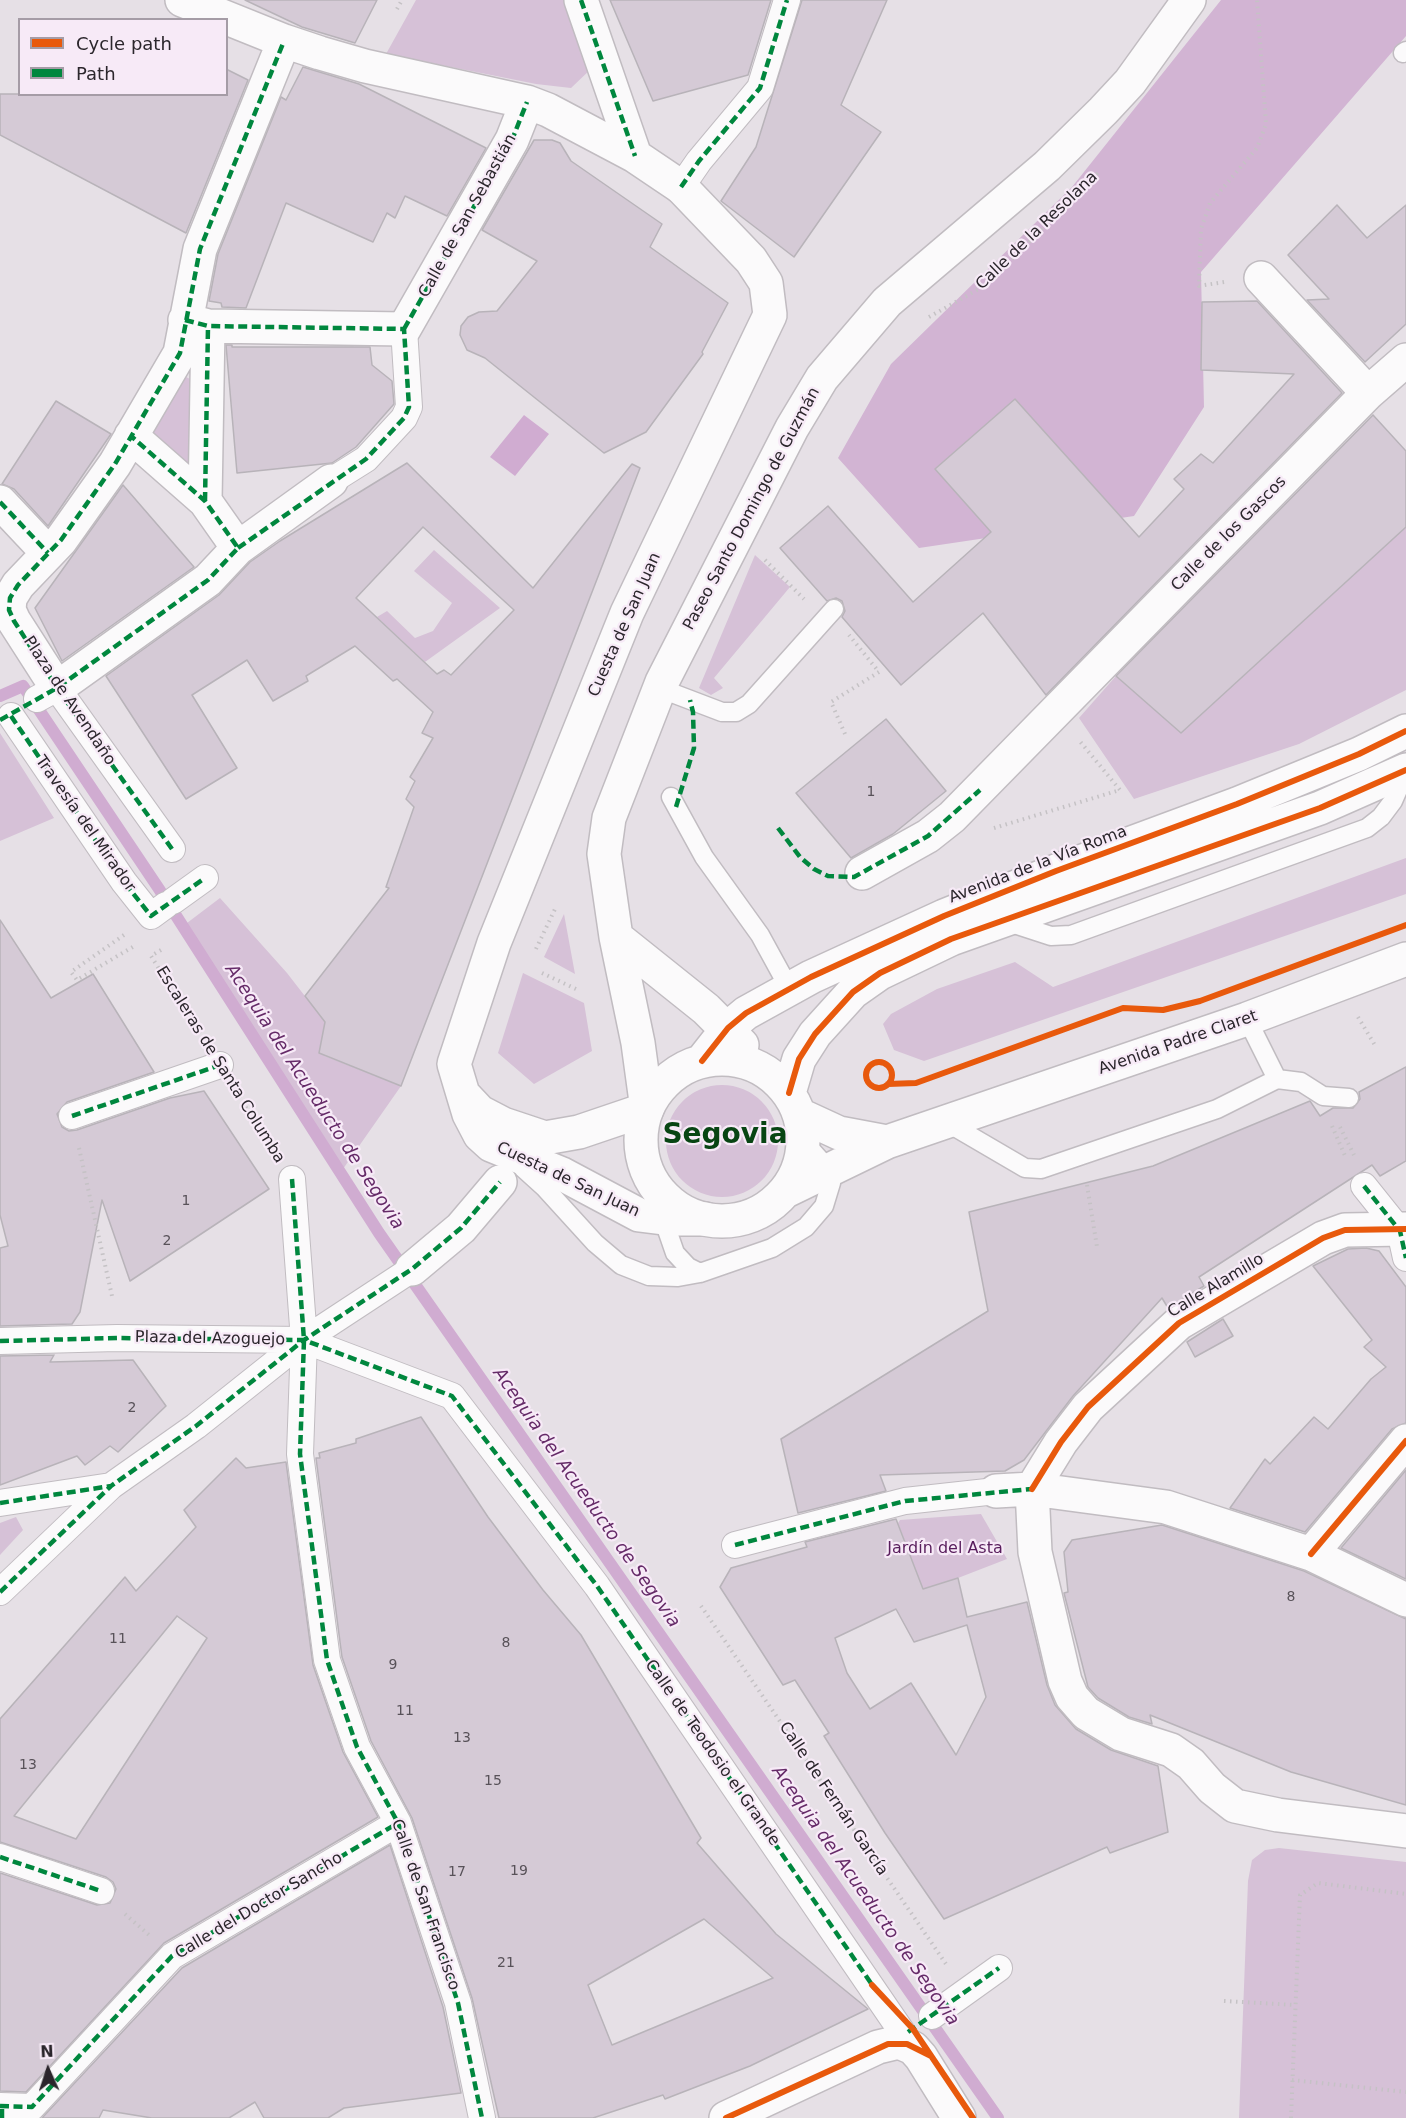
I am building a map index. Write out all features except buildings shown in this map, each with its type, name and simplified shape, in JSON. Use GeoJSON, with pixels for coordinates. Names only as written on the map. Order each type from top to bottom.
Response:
{"type":"FeatureCollection","features":[{"type":"Feature","properties":{"kind":"street","name":"Cuesta de San Juan"},"geometry":{"type":"LineString","coordinates":[[182,0],[227,18]]}},
{"type":"Feature","properties":{"kind":"street"},"geometry":{"type":"LineString","coordinates":[[581,0],[635,156]]}},
{"type":"Feature","properties":{"kind":"street"},"geometry":{"type":"LineString","coordinates":[[681,187],[699,161],[760,88],[787,0]]}},
{"type":"Feature","properties":{"kind":"street","name":"Paseo Santo Domingo de Guzmán"},"geometry":{"type":"LineString","coordinates":[[647,1109],[638,1043],[616,937],[604,864],[605,839],[612,808],[659,688],[792,428],[822,378],[887,302],[1047,166],[1103,111],[1130,82],[1189,0]]}},
{"type":"Feature","properties":{"kind":"street","name":"Cuesta de San Juan"},"geometry":{"type":"LineString","coordinates":[[228,18],[284,41],[365,66],[526,102],[548,110],[635,156],[681,187],[756,268],[766,282],[770,315],[764,333],[627,614],[494,944],[456,1054],[456,1073],[469,1113],[480,1135],[518,1158],[562,1174],[639,1215],[705,1219]]}},
{"type":"Feature","properties":{"kind":"street"},"geometry":{"type":"LineString","coordinates":[[205,501],[197,323],[200,249],[284,41]]}},
{"type":"Feature","properties":{"kind":"street","name":"Calle de San Sebastián"},"geometry":{"type":"LineString","coordinates":[[404,328],[512,140],[526,102]]}},
{"type":"Feature","properties":{"kind":"street"},"geometry":{"type":"LineString","coordinates":[[1261,278],[1368,393]]}},
{"type":"Feature","properties":{"kind":"street"},"geometry":{"type":"LineString","coordinates":[[27,705],[208,580],[238,548],[330,481],[366,459],[404,417],[409,407],[404,328],[197,323]]}},
{"type":"Feature","properties":{"kind":"street"},"geometry":{"type":"LineString","coordinates":[[0,502],[55,546],[131,436],[197,323]]}},
{"type":"Feature","properties":{"kind":"street","name":"Calle de los Gascos"},"geometry":{"type":"LineString","coordinates":[[862,873],[928,836],[952,817],[1368,393],[1406,360]]}},
{"type":"Feature","properties":{"kind":"street"},"geometry":{"type":"LineString","coordinates":[[131,436],[205,501],[238,548]]}},
{"type":"Feature","properties":{"kind":"street","name":"Plaza de Avendaño"},"geometry":{"type":"LineString","coordinates":[[55,546],[18,585],[10,598],[9,610],[27,705],[172,849]]}},
{"type":"Feature","properties":{"kind":"street","name":"Travesía del Mirador"},"geometry":{"type":"LineString","coordinates":[[27,705],[124,882],[163,907]]}},
{"type":"Feature","properties":{"kind":"street","name":"Avenida de la Vía Roma"},"geometry":{"type":"LineString","coordinates":[[702,1061],[728,1028],[789,988],[944,916],[1056,870],[1237,804],[1359,754],[1406,731]]}},
{"type":"Feature","properties":{"kind":"street"},"geometry":{"type":"LineString","coordinates":[[798,1117],[772,1075],[750,1063],[726,1059],[702,1061],[669,1078],[647,1109],[641,1140],[647,1172],[661,1194],[670,1203],[705,1219],[730,1220],[755,1215],[777,1201],[786,1191],[799,1168],[798,1117],[793,1074],[807,1045],[853,992],[880,973],[915,954],[1004,920],[1320,808],[1406,771]]}},
{"type":"Feature","properties":{"kind":"street"},"geometry":{"type":"LineString","coordinates":[[163,907],[205,878]]}},
{"type":"Feature","properties":{"kind":"street"},"geometry":{"type":"LineString","coordinates":[[616,937],[728,1028],[742,1043],[750,1063]]}},
{"type":"Feature","properties":{"kind":"street","name":"Avenida Padre Claret"},"geometry":{"type":"LineString","coordinates":[[786,1191],[838,1174],[887,1142],[1247,1019],[1406,959]]}},
{"type":"Feature","properties":{"kind":"street"},"geometry":{"type":"LineString","coordinates":[[694,1000],[729,1008],[759,1006]]}},
{"type":"Feature","properties":{"kind":"street"},"geometry":{"type":"LineString","coordinates":[[72,1116],[220,1065]]}},
{"type":"Feature","properties":{"kind":"street","name":"Cuesta de San Juan"},"geometry":{"type":"LineString","coordinates":[[463,1094],[480,1112],[503,1124],[518,1158]]}},
{"type":"Feature","properties":{"kind":"street","name":"Cuesta de San Juan"},"geometry":{"type":"LineString","coordinates":[[518,1158],[579,1132],[647,1109]]}},
{"type":"Feature","properties":{"kind":"street","name":"Avenida Padre Claret"},"geometry":{"type":"LineString","coordinates":[[798,1117],[839,1133],[887,1142]]}},
{"type":"Feature","properties":{"kind":"street"},"geometry":{"type":"LineString","coordinates":[[408,1272],[461,1228],[518,1158]]}},
{"type":"Feature","properties":{"kind":"street","name":"Plaza del Azoguejo"},"geometry":{"type":"LineString","coordinates":[[292,1179],[304,1340],[300,1454]]}},
{"type":"Feature","properties":{"kind":"street"},"geometry":{"type":"LineString","coordinates":[[1364,1186],[1404,1239]]}},
{"type":"Feature","properties":{"kind":"street","name":"Calle Alamillo"},"geometry":{"type":"LineString","coordinates":[[1032,1489],[1061,1442],[1088,1407],[1154,1342],[1179,1323],[1323,1238],[1345,1230],[1368,1228],[1404,1239]]}},
{"type":"Feature","properties":{"kind":"street","name":"Plaza del Azoguejo"},"geometry":{"type":"LineString","coordinates":[[0,1592],[111,1486],[196,1426],[304,1340],[408,1272]]}},
{"type":"Feature","properties":{"kind":"street","name":"Plaza del Azoguejo"},"geometry":{"type":"LineString","coordinates":[[0,1341],[117,1338],[304,1340],[452,1396]]}},
{"type":"Feature","properties":{"kind":"street","name":"Calle de Teodosio el Grande"},"geometry":{"type":"LineString","coordinates":[[452,1396],[597,1586],[918,2030],[932,2073],[959,2118]]}},
{"type":"Feature","properties":{"kind":"street"},"geometry":{"type":"LineString","coordinates":[[1311,1554],[1406,1442]]}},
{"type":"Feature","properties":{"kind":"street","name":"Calle de San Francisco"},"geometry":{"type":"LineString","coordinates":[[300,1454],[327,1660],[357,1747],[398,1822],[458,2003],[482,2118]]}},
{"type":"Feature","properties":{"kind":"street"},"geometry":{"type":"LineString","coordinates":[[0,1503],[111,1486]]}},
{"type":"Feature","properties":{"kind":"street"},"geometry":{"type":"LineString","coordinates":[[1032,1489],[1035,1552],[1065,1681],[1072,1697],[1086,1713],[1121,1734],[1171,1750],[1191,1764],[1212,1788],[1235,1806],[1278,1815],[1406,1831]]}},
{"type":"Feature","properties":{"kind":"street"},"geometry":{"type":"LineString","coordinates":[[735,1545],[888,1505],[996,1491],[1032,1489],[1166,1507],[1311,1554],[1406,1600]]}},
{"type":"Feature","properties":{"kind":"street","name":"Calle del Doctor Sancho"},"geometry":{"type":"LineString","coordinates":[[1,2110],[32,2107],[172,1956],[398,1822]]}},
{"type":"Feature","properties":{"kind":"street"},"geometry":{"type":"LineString","coordinates":[[0,1857],[100,1891]]}},
{"type":"Feature","properties":{"kind":"street"},"geometry":{"type":"LineString","coordinates":[[726,2118],[878,2047],[899,2042],[999,1968]]}},
{"type":"Feature","properties":{"kind":"lane"},"geometry":{"type":"LineString","coordinates":[[659,688],[722,712],[741,710],[834,609]]}},
{"type":"Feature","properties":{"kind":"lane"},"geometry":{"type":"LineString","coordinates":[[671,797],[704,857],[760,935],[789,988]]}},
{"type":"Feature","properties":{"kind":"lane"},"geometry":{"type":"LineString","coordinates":[[1247,1019],[1277,1079]]}},
{"type":"Feature","properties":{"kind":"lane"},"geometry":{"type":"LineString","coordinates":[[948,1123],[1025,1168],[1041,1168],[1217,1108],[1277,1079],[1301,1082],[1323,1096],[1349,1098]]}},
{"type":"Feature","properties":{"kind":"lane"},"geometry":{"type":"LineString","coordinates":[[518,1158],[595,1243],[621,1265],[635,1273],[661,1278],[700,1273],[772,1248],[790,1238],[816,1216],[838,1174],[798,1117]]}},
{"type":"Feature","properties":{"kind":"lane"},"geometry":{"type":"LineString","coordinates":[[647,1172],[675,1253],[688,1267],[700,1273]]}},
{"type":"Feature","properties":{"kind":"path"},"geometry":{"type":"LineString","coordinates":[[397,9],[402,0]]}},
{"type":"Feature","properties":{"kind":"path"},"geometry":{"type":"LineString","coordinates":[[1199,286],[1205,213],[1216,194],[1257,148],[1266,124],[1257,0]]}},
{"type":"Feature","properties":{"kind":"path"},"geometry":{"type":"LineString","coordinates":[[995,830],[1120,790],[1055,710]]}},
{"type":"Feature","properties":{"kind":"path"},"geometry":{"type":"LineString","coordinates":[[137,944],[77,980],[71,972],[163,907]]}},
{"type":"Feature","properties":{"kind":"path"},"geometry":{"type":"LineString","coordinates":[[536,949],[556,907]]}},
{"type":"Feature","properties":{"kind":"path"},"geometry":{"type":"LineString","coordinates":[[542,973],[576,989]]}},
{"type":"Feature","properties":{"kind":"path"},"geometry":{"type":"LineString","coordinates":[[1350,1017],[1356,1014],[1376,1047]]}},
{"type":"Feature","properties":{"kind":"path"},"geometry":{"type":"LineString","coordinates":[[72,1116],[112,1296]]}},
{"type":"Feature","properties":{"kind":"path"},"geometry":{"type":"LineString","coordinates":[[1327,1117],[1356,1179],[1364,1186]]}},
{"type":"Feature","properties":{"kind":"path"},"geometry":{"type":"LineString","coordinates":[[1335,1118],[1365,1176],[1364,1186]]}},
{"type":"Feature","properties":{"kind":"path"},"geometry":{"type":"LineString","coordinates":[[1087,1183],[1097,1247]]}},
{"type":"Feature","properties":{"kind":"path"},"geometry":{"type":"LineString","coordinates":[[1291,2118],[1300,1895],[1318,1883],[1406,1894]]}},
{"type":"Feature","properties":{"kind":"path"},"geometry":{"type":"LineString","coordinates":[[100,1891],[172,1956]]}},
{"type":"Feature","properties":{"kind":"path"},"geometry":{"type":"LineString","coordinates":[[1224,2001],[1296,2005]]}},
{"type":"Feature","properties":{"kind":"path"},"geometry":{"type":"LineString","coordinates":[[1292,2080],[1406,2092]]}},
{"type":"Feature","properties":{"kind":"green space"},"geometry":{"type":"Polygon","coordinates":[[[416,0],[568,0],[592,68],[571,88],[536,84],[386,54],[416,0]]]}},
{"type":"Feature","properties":{"kind":"green space"},"geometry":{"type":"Polygon","coordinates":[[[177,378],[190,379],[191,466],[185,467],[150,432],[177,378]]]}},
{"type":"Feature","properties":{"kind":"green space"},"geometry":{"type":"Polygon","coordinates":[[[1406,527],[1406,690],[1299,744],[1134,799],[1079,718],[1116,676],[1181,733],[1406,527]]]}},
{"type":"Feature","properties":{"kind":"green space"},"geometry":{"type":"Polygon","coordinates":[[[434,550],[500,608],[425,662],[377,617],[387,611],[415,638],[433,631],[452,603],[414,571],[434,550]]]}},
{"type":"Feature","properties":{"kind":"green space"},"geometry":{"type":"Polygon","coordinates":[[[755,555],[790,587],[714,678],[723,688],[711,695],[699,688],[755,555]]]}},
{"type":"Feature","properties":{"kind":"green space"},"geometry":{"type":"Polygon","coordinates":[[[0,733],[54,818],[0,841],[0,733]]]}},
{"type":"Feature","properties":{"kind":"green space"},"geometry":{"type":"Polygon","coordinates":[[[1406,858],[1406,894],[924,1061],[894,1050],[883,1024],[891,1014],[937,989],[1015,962],[1053,987],[1406,858]]]}},
{"type":"Feature","properties":{"kind":"green space"},"geometry":{"type":"Polygon","coordinates":[[[220,898],[287,973],[325,1022],[329,1040],[325,1056],[401,1086],[343,1169],[187,923],[220,898]]]}},
{"type":"Feature","properties":{"kind":"green space"},"geometry":{"type":"Polygon","coordinates":[[[564,914],[575,974],[544,957],[564,914]]]}},
{"type":"Feature","properties":{"kind":"green space"},"geometry":{"type":"Polygon","coordinates":[[[523,973],[584,1003],[592,1051],[534,1084],[498,1053],[523,973]]]}},
{"type":"Feature","properties":{"kind":"green space"},"geometry":{"type":"Polygon","coordinates":[[[722,1085],[743,1089],[762,1101],[774,1120],[778,1141],[774,1162],[762,1181],[743,1193],[722,1197],[701,1193],[682,1181],[670,1162],[666,1141],[670,1120],[682,1101],[701,1089],[722,1085]]]}},
{"type":"Feature","properties":{"kind":"green space","name":"Jardín del Asta"},"geometry":{"type":"Polygon","coordinates":[[[981,1514],[1007,1559],[923,1589],[898,1523],[900,1520],[981,1514]]]}},
{"type":"Feature","properties":{"kind":"green space"},"geometry":{"type":"Polygon","coordinates":[[[16,1517],[23,1530],[0,1555],[0,1523],[16,1517]]]}},
{"type":"Feature","properties":{"kind":"green space"},"geometry":{"type":"Polygon","coordinates":[[[1279,1848],[1406,1862],[1406,2118],[1239,2118],[1248,1881],[1252,1860],[1265,1850],[1279,1848]]]}},
{"type":"Feature","properties":{"kind":"shaded area"},"geometry":{"type":"Polygon","coordinates":[[[1221,0],[1406,0],[1406,36],[1201,272],[1204,407],[1134,516],[919,548],[838,458],[891,364],[1072,187],[1221,0]]]}},
{"type":"Feature","properties":{"kind":"shaded area"},"geometry":{"type":"Polygon","coordinates":[[[524,415],[549,434],[515,476],[490,457],[524,415]]]}},
{"type":"Feature","properties":{"kind":"waterway","name":"Acequia del Acueducto de Segovia"},"geometry":{"type":"LineString","coordinates":[[0,696],[23,686],[159,889],[379,1233],[998,2118]]}},
{"type":"Feature","properties":{"kind":"marked path"},"geometry":{"type":"LineString","coordinates":[[581,0],[635,156]]}},
{"type":"Feature","properties":{"kind":"marked path"},"geometry":{"type":"LineString","coordinates":[[681,187],[699,161],[760,88],[787,0]]}},
{"type":"Feature","properties":{"kind":"marked path"},"geometry":{"type":"LineString","coordinates":[[172,849],[57,688],[14,621],[9,610],[10,598],[18,585],[61,540],[115,464],[180,353],[200,249],[284,41]]}},
{"type":"Feature","properties":{"kind":"marked path"},"geometry":{"type":"LineString","coordinates":[[404,329],[512,140],[527,102]]}},
{"type":"Feature","properties":{"kind":"marked path"},"geometry":{"type":"LineString","coordinates":[[185,320],[208,326],[404,329]]}},
{"type":"Feature","properties":{"kind":"marked path"},"geometry":{"type":"LineString","coordinates":[[205,501],[208,326]]}},
{"type":"Feature","properties":{"kind":"marked path"},"geometry":{"type":"LineString","coordinates":[[238,548],[366,459],[404,418],[409,407],[404,329]]}},
{"type":"Feature","properties":{"kind":"marked path"},"geometry":{"type":"LineString","coordinates":[[0,720],[57,688],[208,580],[238,548],[205,501],[131,436]]}},
{"type":"Feature","properties":{"kind":"marked path"},"geometry":{"type":"LineString","coordinates":[[0,502],[48,553]]}},
{"type":"Feature","properties":{"kind":"marked path"},"geometry":{"type":"LineString","coordinates":[[676,807],[694,748],[693,712],[690,700]]}},
{"type":"Feature","properties":{"kind":"marked path"},"geometry":{"type":"LineString","coordinates":[[11,716],[124,882],[151,916],[205,878]]}},
{"type":"Feature","properties":{"kind":"marked path"},"geometry":{"type":"LineString","coordinates":[[778,828],[800,857],[814,869],[828,876],[854,877],[928,836],[980,790]]}},
{"type":"Feature","properties":{"kind":"marked path"},"geometry":{"type":"LineString","coordinates":[[72,1116],[220,1065]]}},
{"type":"Feature","properties":{"kind":"marked path"},"geometry":{"type":"LineString","coordinates":[[292,1179],[304,1340],[300,1454],[327,1660],[357,1747],[398,1823],[458,2003],[482,2118]]}},
{"type":"Feature","properties":{"kind":"marked path"},"geometry":{"type":"LineString","coordinates":[[0,1592],[111,1486],[196,1426],[304,1340],[412,1269],[461,1228],[500,1182]]}},
{"type":"Feature","properties":{"kind":"marked path"},"geometry":{"type":"LineString","coordinates":[[1364,1186],[1400,1231],[1406,1258]]}},
{"type":"Feature","properties":{"kind":"marked path"},"geometry":{"type":"LineString","coordinates":[[0,1341],[117,1338],[304,1340],[452,1396],[597,1586],[875,1989]]}},
{"type":"Feature","properties":{"kind":"marked path"},"geometry":{"type":"LineString","coordinates":[[0,1503],[111,1486]]}},
{"type":"Feature","properties":{"kind":"marked path"},"geometry":{"type":"LineString","coordinates":[[735,1545],[905,1501],[1032,1489]]}},
{"type":"Feature","properties":{"kind":"marked path"},"geometry":{"type":"LineString","coordinates":[[0,2106],[32,2107],[172,1956],[398,1823]]}},
{"type":"Feature","properties":{"kind":"marked path"},"geometry":{"type":"LineString","coordinates":[[0,1857],[101,1891]]}},
{"type":"Feature","properties":{"kind":"marked path"},"geometry":{"type":"LineString","coordinates":[[908,2032],[999,1968]]}},
{"type":"Feature","properties":{"kind":"marked path"},"geometry":{"type":"LineString","coordinates":[[2,2106],[2,2118]]}},
{"type":"Feature","properties":{"kind":"cycle path"},"geometry":{"type":"LineString","coordinates":[[702,1061],[728,1028],[746,1013],[811,977],[944,916],[1056,871],[1237,804],[1359,754],[1406,731]]}},
{"type":"Feature","properties":{"kind":"cycle path"},"geometry":{"type":"LineString","coordinates":[[789,1093],[799,1059],[815,1034],[853,992],[880,973],[951,939],[1320,808],[1406,770]]}},
{"type":"Feature","properties":{"kind":"cycle path"},"geometry":{"type":"LineString","coordinates":[[888,1084],[916,1083],[1123,1008],[1163,1010],[1200,1001],[1406,925]]}},
{"type":"Feature","properties":{"kind":"cycle path"},"geometry":{"type":"LineString","coordinates":[[879,1062],[888,1066],[892,1075],[888,1084],[879,1088],[870,1084],[866,1075],[870,1066],[879,1062]]}},
{"type":"Feature","properties":{"kind":"cycle path"},"geometry":{"type":"LineString","coordinates":[[1032,1489],[1061,1442],[1088,1407],[1179,1323],[1323,1238],[1345,1230],[1406,1229]]}},
{"type":"Feature","properties":{"kind":"cycle path"},"geometry":{"type":"LineString","coordinates":[[1311,1554],[1406,1441]]}},
{"type":"Feature","properties":{"kind":"cycle path"},"geometry":{"type":"LineString","coordinates":[[872,1985],[913,2029],[973,2118]]}},
{"type":"Feature","properties":{"kind":"cycle path"},"geometry":{"type":"LineString","coordinates":[[726,2118],[888,2044],[907,2044],[931,2056]]}},
{"type":"Feature","properties":{"kind":"district","name":"Segovia"},"geometry":{"type":"Point","coordinates":[725,1136]}}]}
